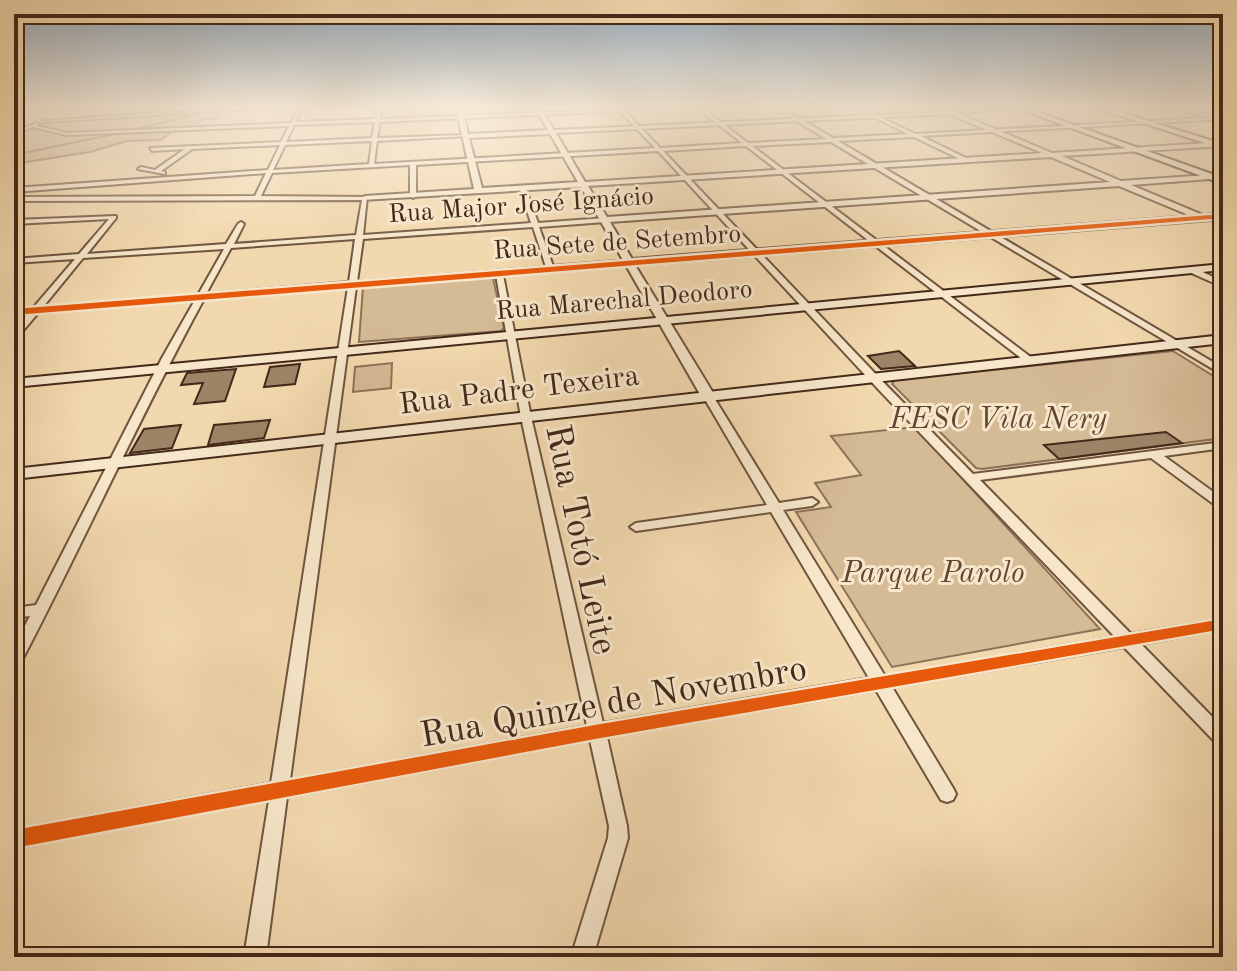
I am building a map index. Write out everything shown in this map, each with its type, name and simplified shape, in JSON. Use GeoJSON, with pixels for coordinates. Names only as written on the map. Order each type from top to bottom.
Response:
{"type":"FeatureCollection","features":[{"type":"Feature","properties":{"kind":"main road"},"geometry":{"type":"LineString","coordinates":[[1148,153],[1211,177]]}},
{"type":"Feature","properties":{"kind":"main road","name":"Rua Marechal Deodoro"},"geometry":{"type":"LineString","coordinates":[[14,383],[163,366],[1223,267]]}},
{"type":"Feature","properties":{"kind":"main road","name":"Rua Padre Texeira"},"geometry":{"type":"LineString","coordinates":[[14,474],[1223,339]]}},
{"type":"Feature","properties":{"kind":"street"},"geometry":{"type":"LineString","coordinates":[[155,172],[183,153]]}},
{"type":"Feature","properties":{"kind":"street"},"geometry":{"type":"LineString","coordinates":[[257,198],[278,153]]}},
{"type":"Feature","properties":{"kind":"street"},"geometry":{"type":"LineString","coordinates":[[371,167],[373,153]]}},
{"type":"Feature","properties":{"kind":"street"},"geometry":{"type":"LineString","coordinates":[[469,153],[479,192]]}},
{"type":"Feature","properties":{"kind":"street"},"geometry":{"type":"LineString","coordinates":[[565,153],[947,794]]}},
{"type":"Feature","properties":{"kind":"street"},"geometry":{"type":"LineString","coordinates":[[14,190],[190,176],[609,153]]}},
{"type":"Feature","properties":{"kind":"street"},"geometry":{"type":"LineString","coordinates":[[664,153],[873,377],[1223,739]]}},
{"type":"Feature","properties":{"kind":"street"},"geometry":{"type":"LineString","coordinates":[[762,153],[1029,360]]}},
{"type":"Feature","properties":{"kind":"street"},"geometry":{"type":"LineString","coordinates":[[857,153],[1223,372]]}},
{"type":"Feature","properties":{"kind":"street"},"geometry":{"type":"LineString","coordinates":[[952,153],[966,160]]}},
{"type":"Feature","properties":{"kind":"street"},"geometry":{"type":"LineString","coordinates":[[1050,153],[1223,225]]}},
{"type":"Feature","properties":{"kind":"street"},"geometry":{"type":"LineString","coordinates":[[14,206],[18,199],[413,196],[1077,153]]}},
{"type":"Feature","properties":{"kind":"street"},"geometry":{"type":"LineString","coordinates":[[413,164],[413,196]]}},
{"type":"Feature","properties":{"kind":"street"},"geometry":{"type":"LineString","coordinates":[[141,169],[190,176]]}},
{"type":"Feature","properties":{"kind":"street","name":"Rua Major José Ignácio"},"geometry":{"type":"LineString","coordinates":[[14,261],[1223,178]]}},
{"type":"Feature","properties":{"kind":"street"},"geometry":{"type":"LineString","coordinates":[[523,189],[550,268]]}},
{"type":"Feature","properties":{"kind":"street"},"geometry":{"type":"LineString","coordinates":[[255,957],[365,198]]}},
{"type":"Feature","properties":{"kind":"street","name":"Rua Sete de Setembro"},"geometry":{"type":"LineString","coordinates":[[14,312],[1223,216]]}},
{"type":"Feature","properties":{"kind":"street"},"geometry":{"type":"LineString","coordinates":[[14,222],[114,217],[14,336]]}},
{"type":"Feature","properties":{"kind":"street"},"geometry":{"type":"LineString","coordinates":[[14,662],[163,366],[241,224]]}},
{"type":"Feature","properties":{"kind":"street"},"geometry":{"type":"LineString","coordinates":[[1192,270],[1223,285]]}},
{"type":"Feature","properties":{"kind":"street","name":"Rua Totó Leite"},"geometry":{"type":"LineString","coordinates":[[499,272],[526,417],[618,838],[582,957]]}},
{"type":"Feature","properties":{"kind":"street"},"geometry":{"type":"LineString","coordinates":[[971,478],[1223,445]]}},
{"type":"Feature","properties":{"kind":"street"},"geometry":{"type":"LineString","coordinates":[[1155,455],[1223,505]]}},
{"type":"Feature","properties":{"kind":"street"},"geometry":{"type":"LineString","coordinates":[[636,527],[812,502]]}},
{"type":"Feature","properties":{"kind":"street"},"geometry":{"type":"LineString","coordinates":[[14,613],[42,609]]}},
{"type":"Feature","properties":{"kind":"street","name":"Rua Quinze de Novembro"},"geometry":{"type":"LineString","coordinates":[[14,839],[595,732],[1223,624]]}},
{"type":"Feature","properties":{"kind":"green space"},"geometry":{"type":"Polygon","coordinates":[[[14,153],[82,153],[14,164],[14,153]]]}},
{"type":"Feature","properties":{"kind":"green space"},"geometry":{"type":"Polygon","coordinates":[[[487,276],[493,278],[504,328],[501,331],[359,342],[363,287],[487,276]]]}},
{"type":"Feature","properties":{"kind":"green space","name":"FESC Vila Nery"},"geometry":{"type":"Polygon","coordinates":[[[1173,351],[1223,382],[1223,438],[982,469],[976,468],[892,384],[895,380],[1173,351]]]}},
{"type":"Feature","properties":{"kind":"green space"},"geometry":{"type":"Polygon","coordinates":[[[392,363],[391,388],[353,392],[355,367],[392,363]]]}},
{"type":"Feature","properties":{"kind":"green space","name":"Parque Parolo"},"geometry":{"type":"Polygon","coordinates":[[[915,427],[1100,629],[892,667],[796,512],[831,507],[815,483],[861,475],[831,436],[915,427]]]}},
{"type":"Feature","properties":{"kind":"building"},"geometry":{"type":"Polygon","coordinates":[[[899,351],[915,366],[881,369],[868,356],[899,351]]]}},
{"type":"Feature","properties":{"kind":"building"},"geometry":{"type":"Polygon","coordinates":[[[300,364],[295,384],[264,387],[270,367],[300,364]]]}},
{"type":"Feature","properties":{"kind":"building"},"geometry":{"type":"Polygon","coordinates":[[[236,369],[225,401],[194,404],[203,383],[181,385],[187,373],[236,369]]]}},
{"type":"Feature","properties":{"kind":"building"},"geometry":{"type":"Polygon","coordinates":[[[270,420],[264,438],[208,445],[214,425],[270,420]]]}},
{"type":"Feature","properties":{"kind":"building"},"geometry":{"type":"Polygon","coordinates":[[[181,425],[172,448],[130,453],[144,429],[181,425]]]}},
{"type":"Feature","properties":{"kind":"building"},"geometry":{"type":"Polygon","coordinates":[[[1166,432],[1182,443],[1059,459],[1044,445],[1166,432]]]}},
{"type":"Feature","properties":{"kind":"waterway"},"geometry":{"type":"LineString","coordinates":[[14,155],[22,153]]}},
{"type":"Feature","properties":{"kind":"cycle path"},"geometry":{"type":"LineString","coordinates":[[14,312],[1223,216]]}},
{"type":"Feature","properties":{"kind":"cycle path"},"geometry":{"type":"LineString","coordinates":[[14,839],[595,732],[1223,624]]}}]}
